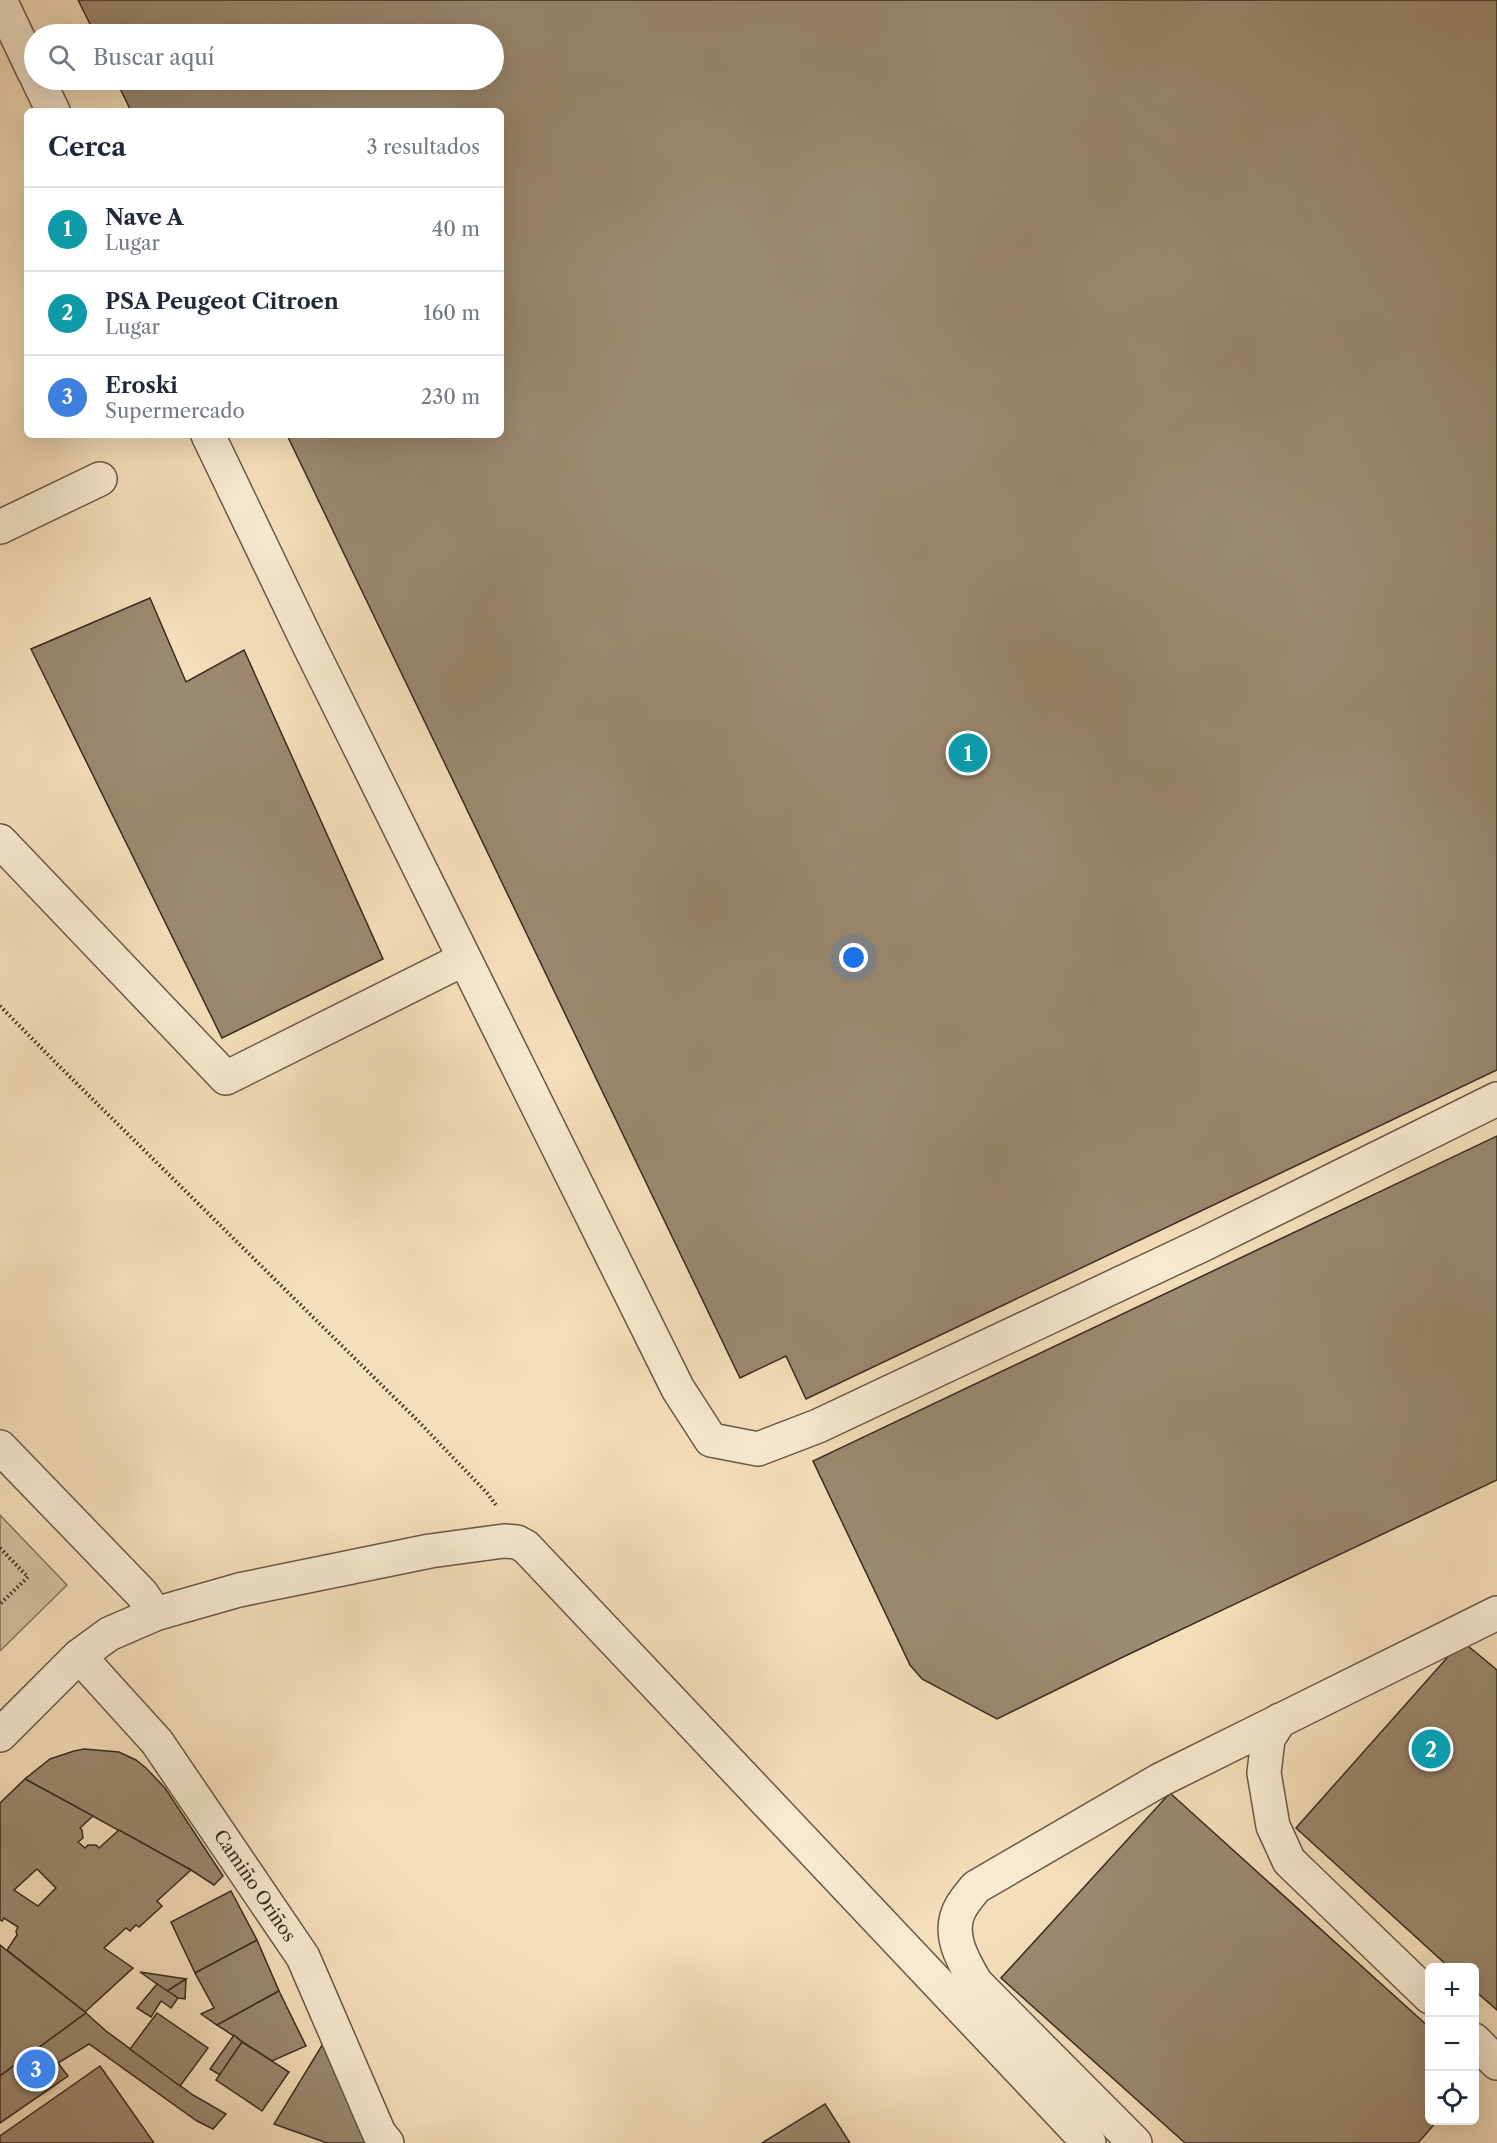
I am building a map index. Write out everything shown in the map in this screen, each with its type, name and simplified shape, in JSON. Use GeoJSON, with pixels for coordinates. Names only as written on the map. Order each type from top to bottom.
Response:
{"type":"FeatureCollection","features":[{"type":"Feature","properties":{"kind":"street"},"geometry":{"type":"LineString","coordinates":[[0,0],[24,51]]}},
{"type":"Feature","properties":{"kind":"street"},"geometry":{"type":"LineString","coordinates":[[43,90],[52,108]]}},
{"type":"Feature","properties":{"kind":"street"},"geometry":{"type":"LineString","coordinates":[[209,438],[307,641],[678,1389],[711,1440],[758,1449],[818,1426],[1193,1249],[1497,1099]]}},
{"type":"Feature","properties":{"kind":"street"},"geometry":{"type":"LineString","coordinates":[[0,527],[100,479]]}},
{"type":"Feature","properties":{"kind":"street"},"geometry":{"type":"LineString","coordinates":[[0,841],[226,1078],[464,959]]}},
{"type":"Feature","properties":{"kind":"street"},"geometry":{"type":"LineString","coordinates":[[0,1447],[142,1594],[155,1614]]}},
{"type":"Feature","properties":{"kind":"street"},"geometry":{"type":"LineString","coordinates":[[0,1735],[79,1656],[109,1634],[155,1614],[239,1590],[420,1553],[515,1544],[1089,2143]]}},
{"type":"Feature","properties":{"kind":"street"},"geometry":{"type":"LineString","coordinates":[[1135,2143],[976,1983],[960,1956],[955,1930],[960,1908],[976,1887],[1160,1780],[1497,1613]]}},
{"type":"Feature","properties":{"kind":"street","name":"Camiño Oriños"},"geometry":{"type":"LineString","coordinates":[[79,1656],[157,1742],[303,1957],[379,2133],[387,2143]]}},
{"type":"Feature","properties":{"kind":"street"},"geometry":{"type":"LineString","coordinates":[[1281,1720],[1268,1739],[1264,1773],[1273,1826],[1289,1861],[1425,1992]]}},
{"type":"Feature","properties":{"kind":"street"},"geometry":{"type":"LineString","coordinates":[[1479,2045],[1497,2063]]}},
{"type":"Feature","properties":{"kind":"path"},"geometry":{"type":"LineString","coordinates":[[0,1006],[488,1493],[515,1544]]}},
{"type":"Feature","properties":{"kind":"path"},"geometry":{"type":"LineString","coordinates":[[0,1548],[28,1577],[0,1604]]}},
{"type":"Feature","properties":{"kind":"shaded area"},"geometry":{"type":"Polygon","coordinates":[[[0,1515],[67,1585],[0,1651],[0,1515]]]}},
{"type":"Feature","properties":{"kind":"building"},"geometry":{"type":"Polygon","coordinates":[[[78,0],[1497,0],[1497,1070],[806,1399],[786,1356],[740,1378],[288,438],[504,438],[504,108],[130,108],[121,90],[504,90],[504,24],[90,24],[78,0]]]}},
{"type":"Feature","properties":{"kind":"building"},"geometry":{"type":"Polygon","coordinates":[[[150,598],[186,682],[244,650],[383,959],[222,1038],[31,649],[150,598]]]}},
{"type":"Feature","properties":{"kind":"building"},"geometry":{"type":"Polygon","coordinates":[[[1497,1136],[1497,1480],[997,1719],[922,1679],[910,1665],[813,1461],[1497,1136]]]}},
{"type":"Feature","properties":{"kind":"building"},"geometry":{"type":"Polygon","coordinates":[[[1462,1641],[1497,1670],[1497,2010],[1479,1994],[1479,1963],[1444,1963],[1296,1828],[1462,1641]]]}},
{"type":"Feature","properties":{"kind":"building"},"geometry":{"type":"Polygon","coordinates":[[[84,1749],[119,1752],[146,1768],[165,1788],[223,1876],[214,1885],[191,1870],[25,1779],[50,1759],[84,1749]]]}},
{"type":"Feature","properties":{"kind":"building"},"geometry":{"type":"Polygon","coordinates":[[[25,1779],[93,1816],[80,1828],[83,1838],[78,1842],[85,1848],[88,1845],[96,1845],[99,1848],[119,1830],[191,1870],[157,1901],[162,1906],[139,1927],[136,1925],[130,1931],[126,1928],[104,1948],[133,1968],[85,2012],[7,1950],[17,1935],[18,1927],[4,1918],[0,1920],[0,1803],[25,1779]],[[37,1869],[14,1890],[38,1906],[56,1888],[37,1869]]]}},
{"type":"Feature","properties":{"kind":"building"},"geometry":{"type":"Polygon","coordinates":[[[1170,1793],[1425,2023],[1425,2125],[1434,2125],[1418,2143],[1185,2143],[1001,1978],[1170,1793]]]}},
{"type":"Feature","properties":{"kind":"building"},"geometry":{"type":"Polygon","coordinates":[[[231,1891],[257,1940],[195,1973],[171,1922],[231,1891]]]}},
{"type":"Feature","properties":{"kind":"building"},"geometry":{"type":"Polygon","coordinates":[[[257,1940],[279,1991],[217,2025],[201,2014],[214,2008],[195,1973],[257,1940]]]}},
{"type":"Feature","properties":{"kind":"building"},"geometry":{"type":"Polygon","coordinates":[[[0,1945],[86,2013],[0,2076],[0,1945]]]}},
{"type":"Feature","properties":{"kind":"building"},"geometry":{"type":"Polygon","coordinates":[[[140,1972],[186,1979],[167,1991],[140,1972]]]}},
{"type":"Feature","properties":{"kind":"building"},"geometry":{"type":"Polygon","coordinates":[[[186,1979],[185,1999],[178,1998],[167,1991],[186,1979]]]}},
{"type":"Feature","properties":{"kind":"building"},"geometry":{"type":"Polygon","coordinates":[[[157,1984],[178,1998],[171,2008],[161,2001],[151,2017],[137,2008],[157,1984]]]}},
{"type":"Feature","properties":{"kind":"building"},"geometry":{"type":"Polygon","coordinates":[[[279,1991],[306,2046],[272,2061],[217,2025],[279,1991]]]}},
{"type":"Feature","properties":{"kind":"building"},"geometry":{"type":"Polygon","coordinates":[[[86,2013],[106,2031],[193,2095],[226,2114],[213,2129],[197,2121],[89,2044],[58,2063],[68,2076],[0,2123],[0,2076],[86,2013]]]}},
{"type":"Feature","properties":{"kind":"building"},"geometry":{"type":"Polygon","coordinates":[[[157,2013],[208,2048],[180,2086],[130,2049],[157,2013]]]}},
{"type":"Feature","properties":{"kind":"building"},"geometry":{"type":"Polygon","coordinates":[[[234,2035],[242,2042],[220,2075],[210,2069],[234,2035]]]}},
{"type":"Feature","properties":{"kind":"building"},"geometry":{"type":"Polygon","coordinates":[[[242,2042],[289,2072],[262,2111],[216,2080],[242,2042]]]}},
{"type":"Feature","properties":{"kind":"building"},"geometry":{"type":"Polygon","coordinates":[[[324,2042],[368,2143],[327,2143],[274,2124],[324,2042]]]}},
{"type":"Feature","properties":{"kind":"building"},"geometry":{"type":"Polygon","coordinates":[[[100,2066],[154,2143],[0,2143],[0,2136],[100,2066]]]}},
{"type":"Feature","properties":{"kind":"building"},"geometry":{"type":"Polygon","coordinates":[[[825,2104],[850,2143],[762,2143],[825,2104]]]}},
{"type":"Feature","properties":{"kind":"place","name":"Nave A"},"geometry":{"type":"Point","coordinates":[968,753]}},
{"type":"Feature","properties":{"kind":"place","name":"PSA Peugeot Citroen"},"geometry":{"type":"Point","coordinates":[1431,1749]}},
{"type":"Feature","properties":{"kind":"place","name":"Eroski"},"geometry":{"type":"Point","coordinates":[36,2069]}}]}
